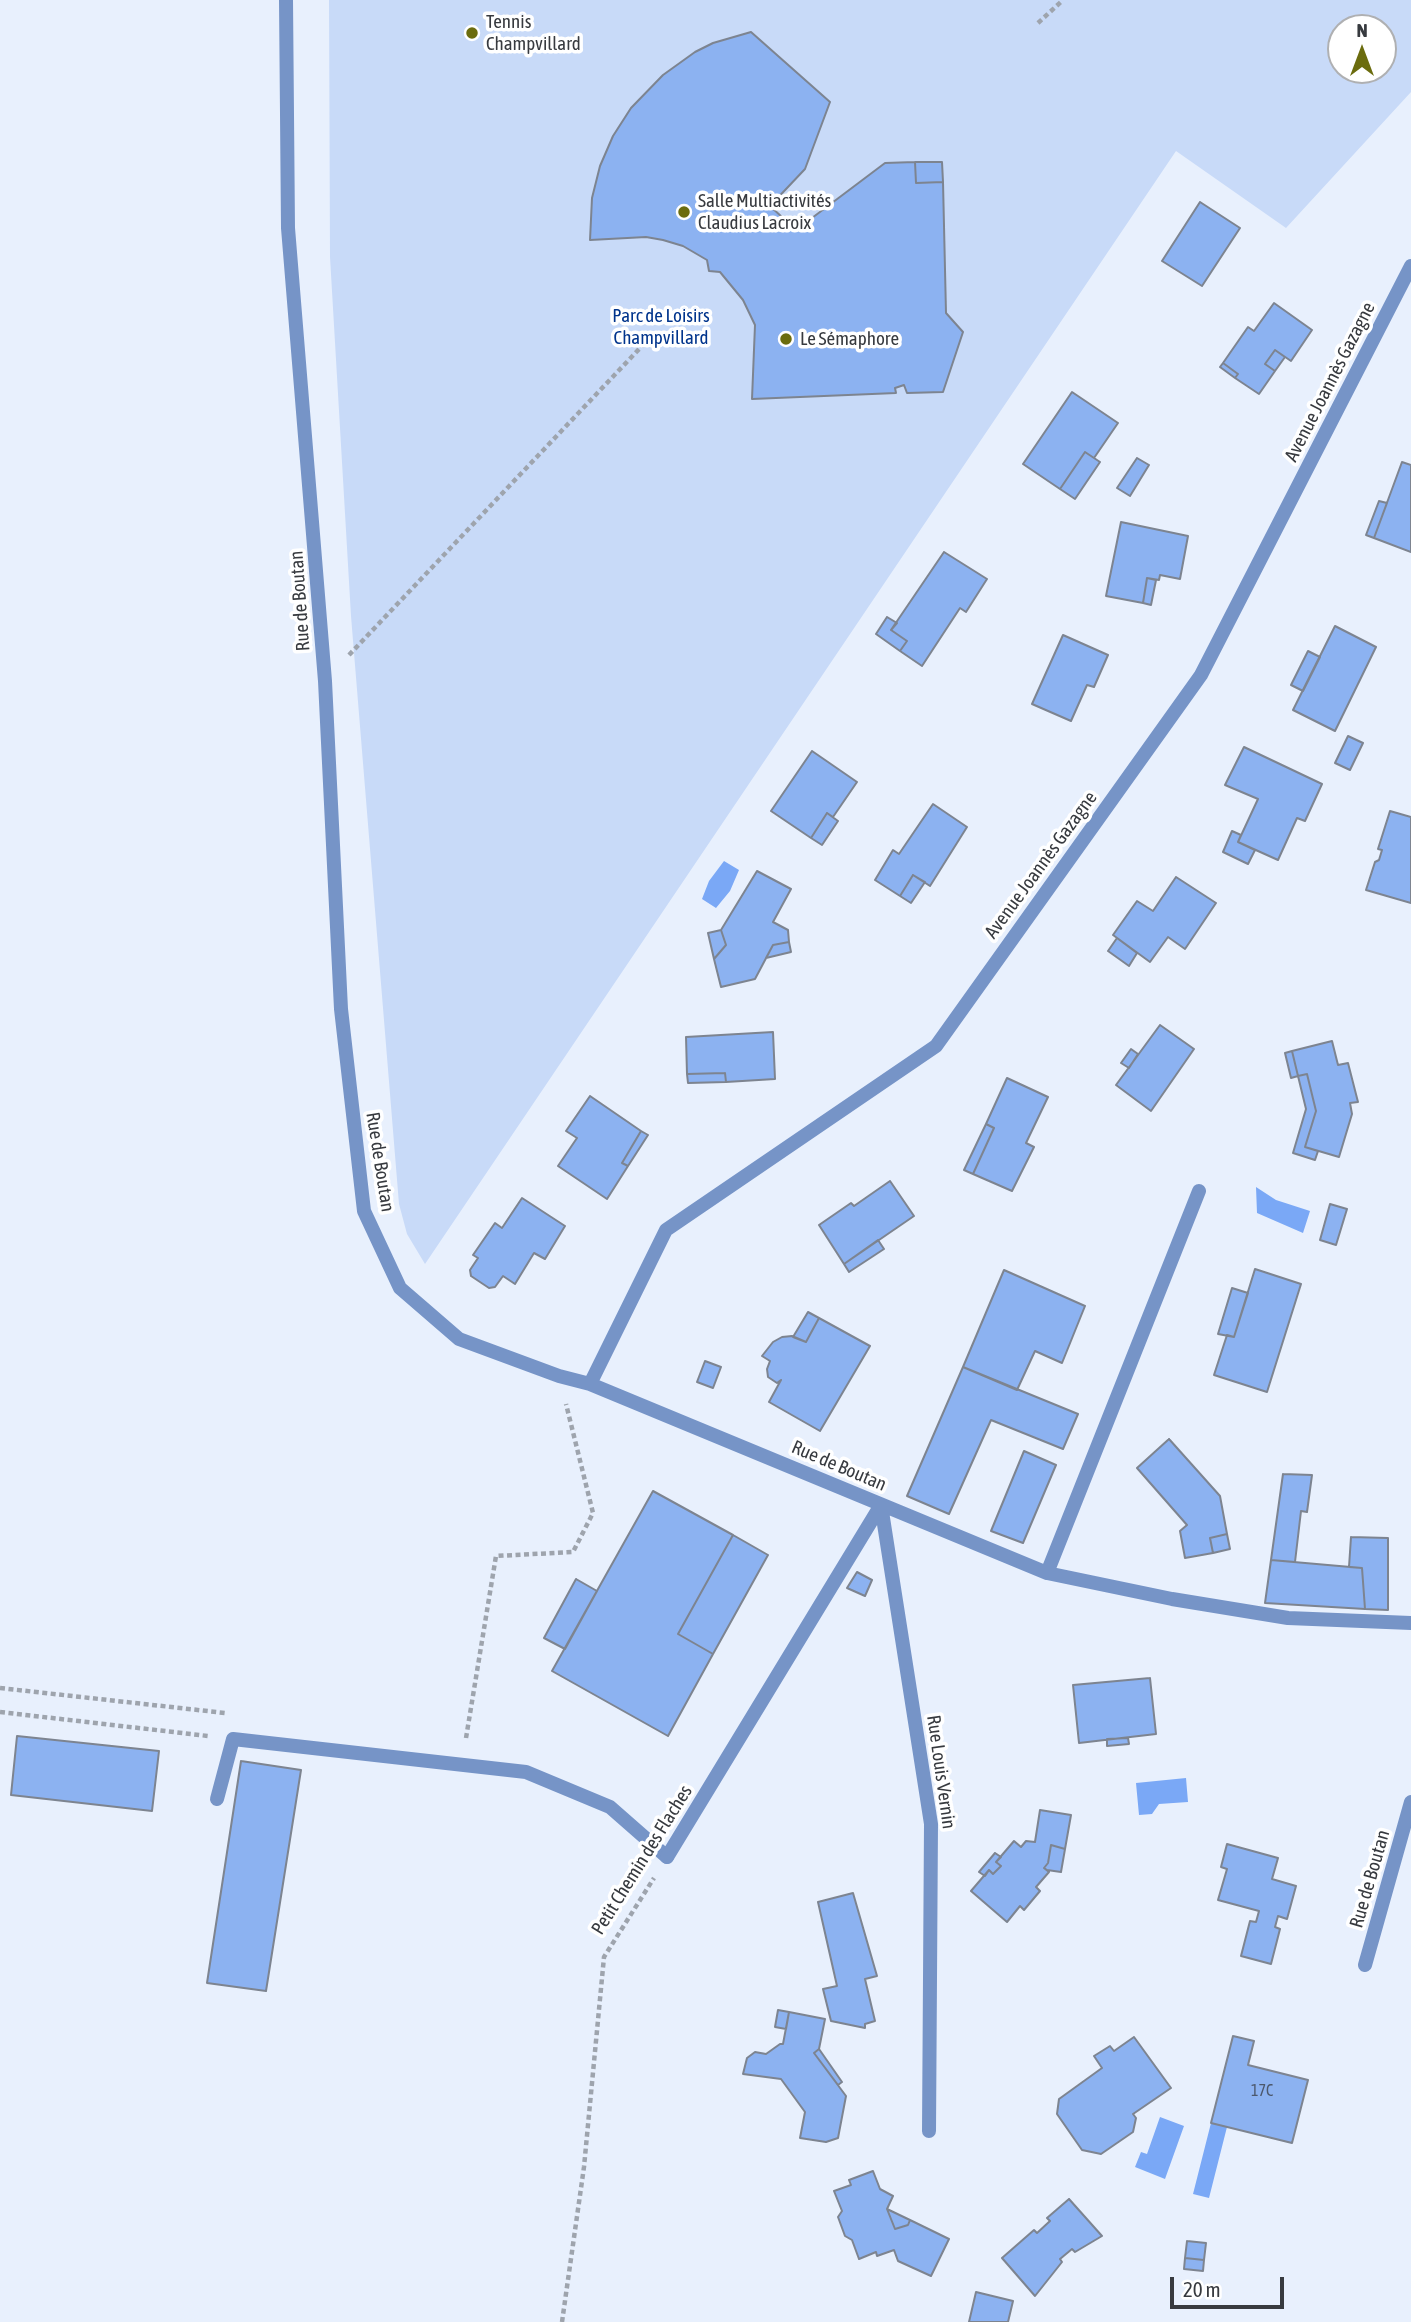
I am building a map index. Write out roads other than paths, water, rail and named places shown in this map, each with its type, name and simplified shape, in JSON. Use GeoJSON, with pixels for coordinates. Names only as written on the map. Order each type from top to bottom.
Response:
{"type":"FeatureCollection","features":[{"type":"Feature","properties":{"kind":"street","name":"Rue de Boutan"},"geometry":{"type":"LineString","coordinates":[[286,0],[288,228],[325,681],[341,1009],[364,1211],[400,1288],[459,1339],[559,1376],[590,1384],[1046,1573],[1172,1599],[1288,1618],[1411,1623]]}},
{"type":"Feature","properties":{"kind":"street","name":"Avenue Joannès Gazagne"},"geometry":{"type":"LineString","coordinates":[[590,1384],[666,1230],[936,1046],[1201,675],[1411,266]]}},
{"type":"Feature","properties":{"kind":"street"},"geometry":{"type":"LineString","coordinates":[[1046,1573],[1199,1191]]}},
{"type":"Feature","properties":{"kind":"street","name":"Petit Chemin des Flaches"},"geometry":{"type":"LineString","coordinates":[[217,1799],[233,1739],[526,1772],[610,1807],[667,1857],[881,1505]]}},
{"type":"Feature","properties":{"kind":"street","name":"Rue Louis Vernin"},"geometry":{"type":"LineString","coordinates":[[881,1505],[931,1824],[929,2131]]}},
{"type":"Feature","properties":{"kind":"street","name":"Rue de Boutan"},"geometry":{"type":"LineString","coordinates":[[1366,1965],[1411,1802]]}},
{"type":"Feature","properties":{"kind":"water"},"geometry":{"type":"Polygon","coordinates":[[[724,861],[739,870],[730,891],[716,908],[702,899],[709,881],[724,861]]]}},
{"type":"Feature","properties":{"kind":"water"},"geometry":{"type":"Polygon","coordinates":[[[1256,1187],[1276,1200],[1310,1211],[1303,1233],[1257,1213],[1256,1187]]]}},
{"type":"Feature","properties":{"kind":"water"},"geometry":{"type":"Polygon","coordinates":[[[1186,1778],[1188,1802],[1159,1804],[1152,1814],[1139,1815],[1136,1783],[1186,1778]]]}},
{"type":"Feature","properties":{"kind":"water"},"geometry":{"type":"Polygon","coordinates":[[[1160,2117],[1184,2126],[1165,2179],[1135,2167],[1141,2152],[1147,2154],[1160,2117]]]}},
{"type":"Feature","properties":{"kind":"water"},"geometry":{"type":"Polygon","coordinates":[[[1211,2123],[1227,2127],[1209,2198],[1193,2194],[1211,2123]]]}},
{"type":"Feature","properties":{"kind":"place","name":"Tennis Champvillard"},"geometry":{"type":"Point","coordinates":[472,33]}},
{"type":"Feature","properties":{"kind":"place","name":"Salle Multiactivités Claudius Lacroix"},"geometry":{"type":"Point","coordinates":[684,212]}},
{"type":"Feature","properties":{"kind":"place","name":"Le Sémaphore"},"geometry":{"type":"Point","coordinates":[786,339]}},
{"type":"Feature","properties":{"kind":"park label","name":"Parc de Loisirs Champvillard"},"geometry":{"type":"Point","coordinates":[661,327]}}]}
